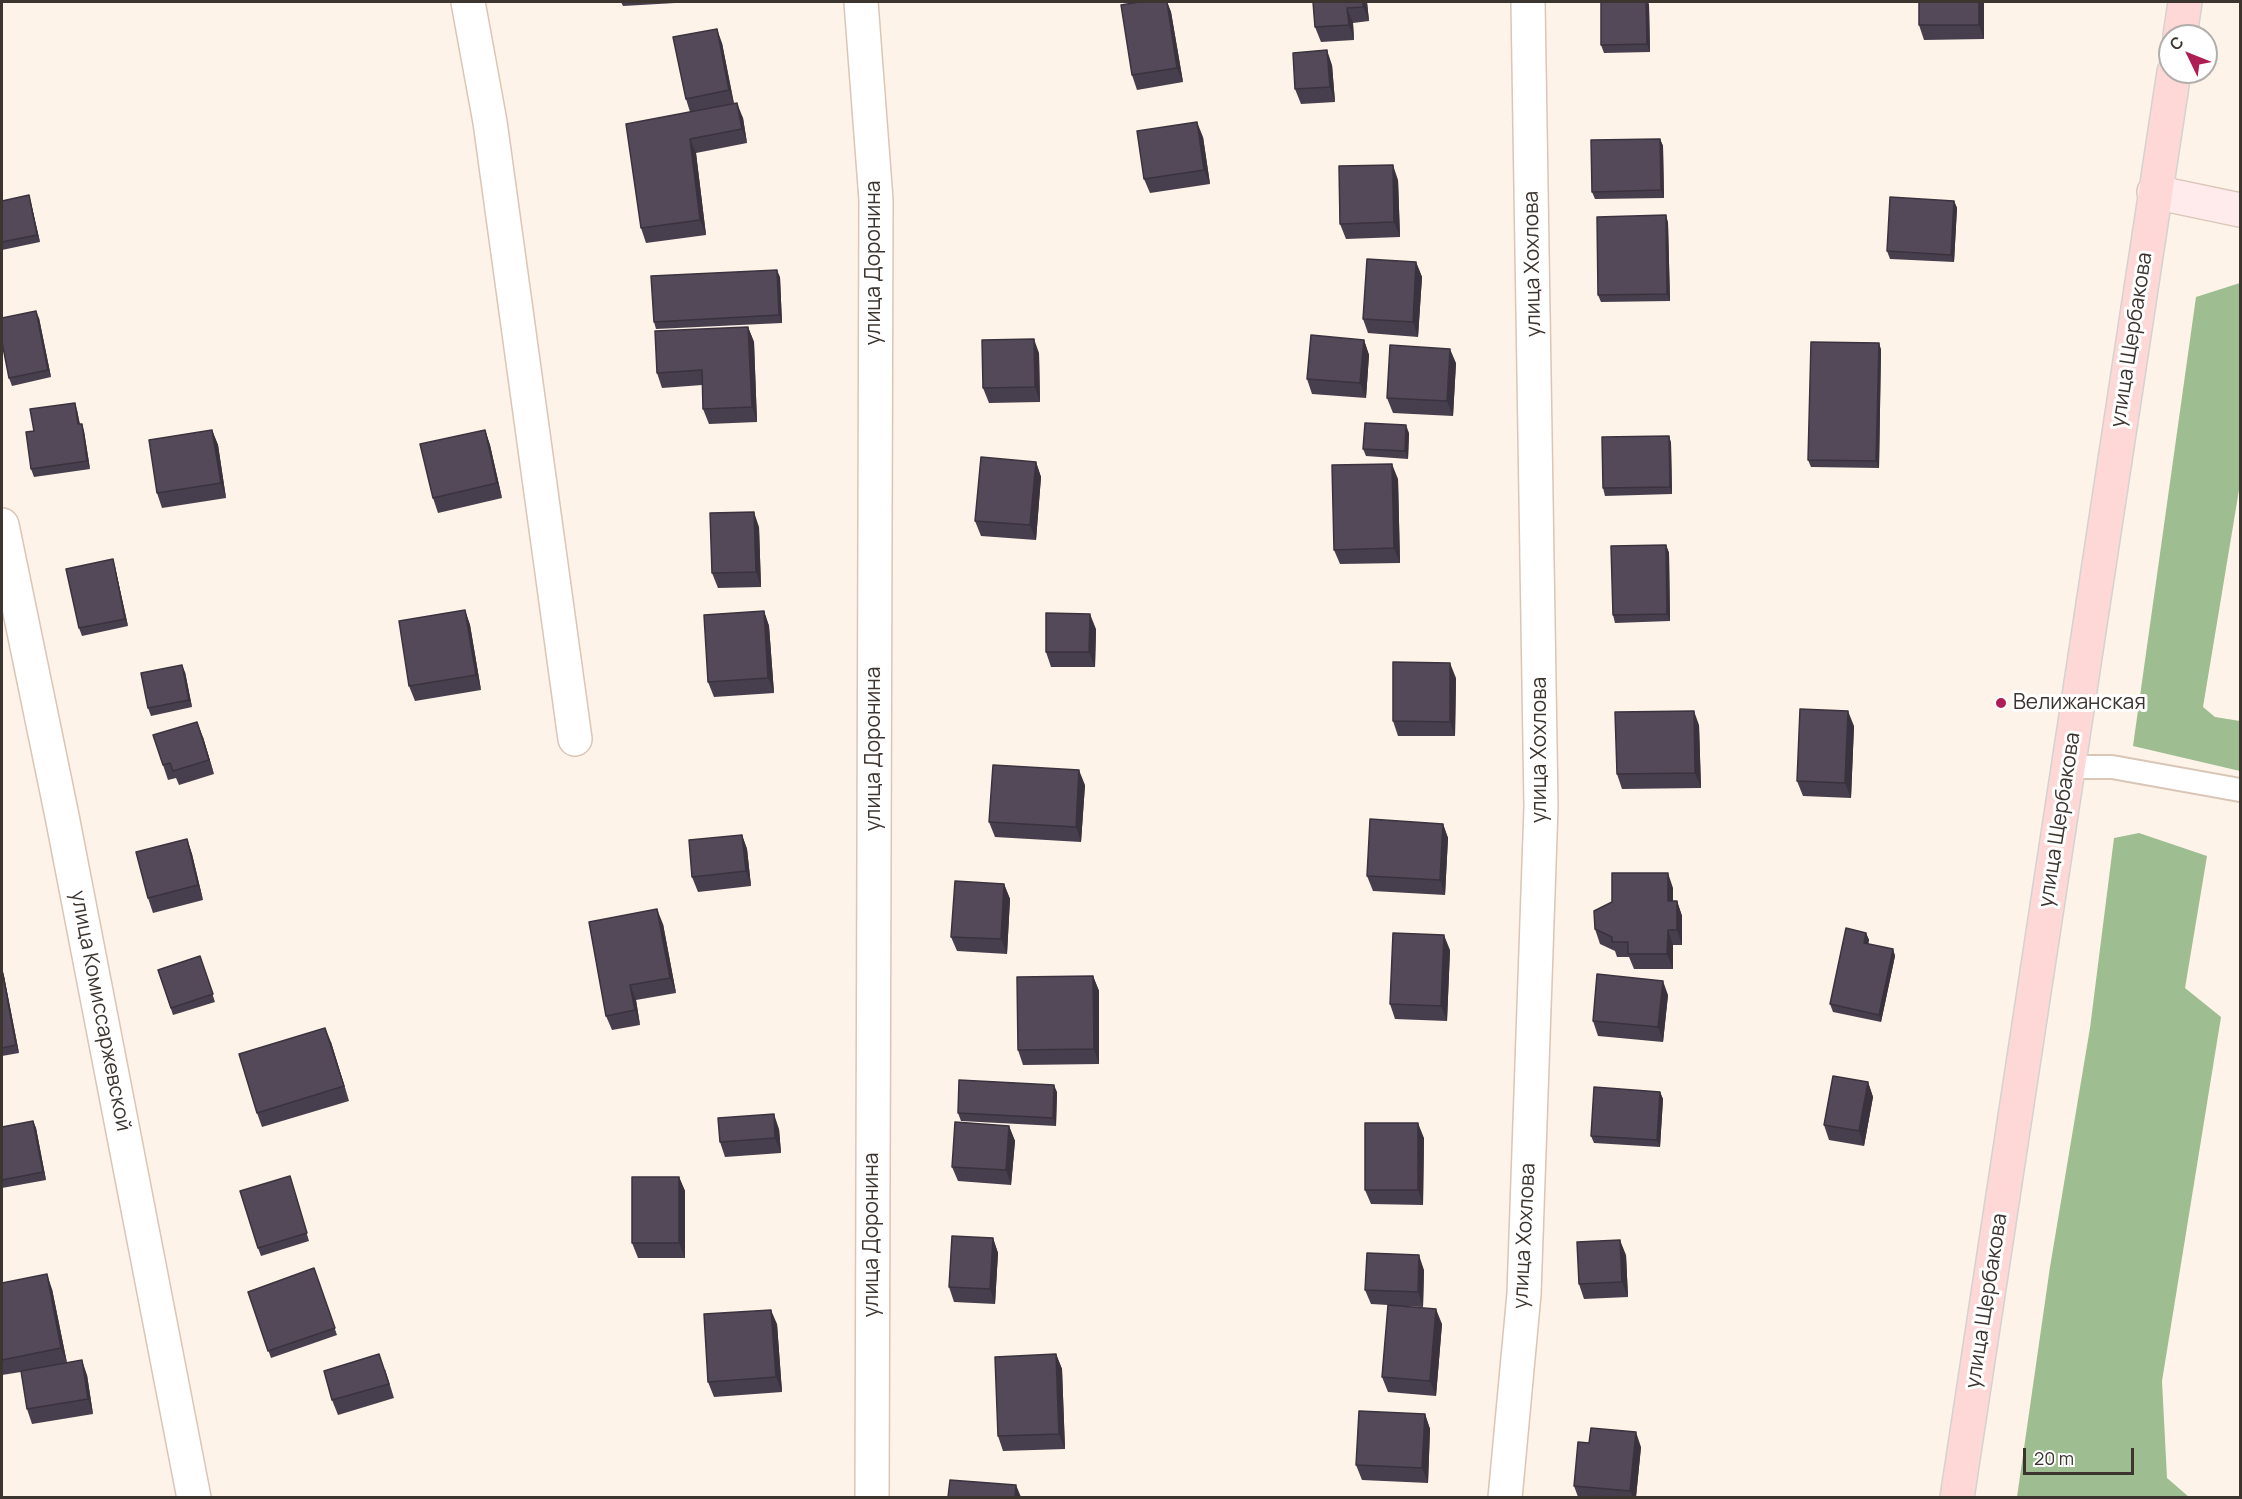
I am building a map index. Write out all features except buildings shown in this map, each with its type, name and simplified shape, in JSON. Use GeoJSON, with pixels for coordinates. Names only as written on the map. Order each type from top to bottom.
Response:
{"type":"FeatureCollection","features":[{"type":"Feature","properties":{"kind":"main road"},"geometry":{"type":"LineString","coordinates":[[2182,24],[2185,2]]}},
{"type":"Feature","properties":{"kind":"main road","name":"улица Щербакова"},"geometry":{"type":"LineString","coordinates":[[1957,1497],[2172,84]]}},
{"type":"Feature","properties":{"kind":"street"},"geometry":{"type":"LineString","coordinates":[[468,2],[490,122],[575,739]]}},
{"type":"Feature","properties":{"kind":"street","name":"улица Доронина"},"geometry":{"type":"LineString","coordinates":[[861,2],[876,200],[872,1497]]}},
{"type":"Feature","properties":{"kind":"street","name":"улица Хохлова"},"geometry":{"type":"LineString","coordinates":[[1504,1497],[1524,1294],[1541,807],[1528,2]]}},
{"type":"Feature","properties":{"kind":"street"},"geometry":{"type":"LineString","coordinates":[[2154,192],[2241,210]]}},
{"type":"Feature","properties":{"kind":"street","name":"улица Комиссаржевской"},"geometry":{"type":"LineString","coordinates":[[2,525],[64,828],[194,1497]]}},
{"type":"Feature","properties":{"kind":"lane"},"geometry":{"type":"LineString","coordinates":[[2068,767],[2112,767],[2241,790]]}},
{"type":"Feature","properties":{"kind":"green space"},"geometry":{"type":"Polygon","coordinates":[[[2240,283],[2240,484],[2203,707],[2215,717],[2240,721],[2240,771],[2133,746],[2196,297],[2240,283]]]}},
{"type":"Feature","properties":{"kind":"green space"},"geometry":{"type":"Polygon","coordinates":[[[2139,833],[2207,856],[2185,988],[2221,1017],[2162,1381],[2167,1478],[2189,1497],[2017,1497],[2050,1267],[2090,1028],[2114,838],[2139,833]]]}},
{"type":"Feature","properties":{"kind":"place","name":"Велижанская"},"geometry":{"type":"Point","coordinates":[2001,703]}}]}
